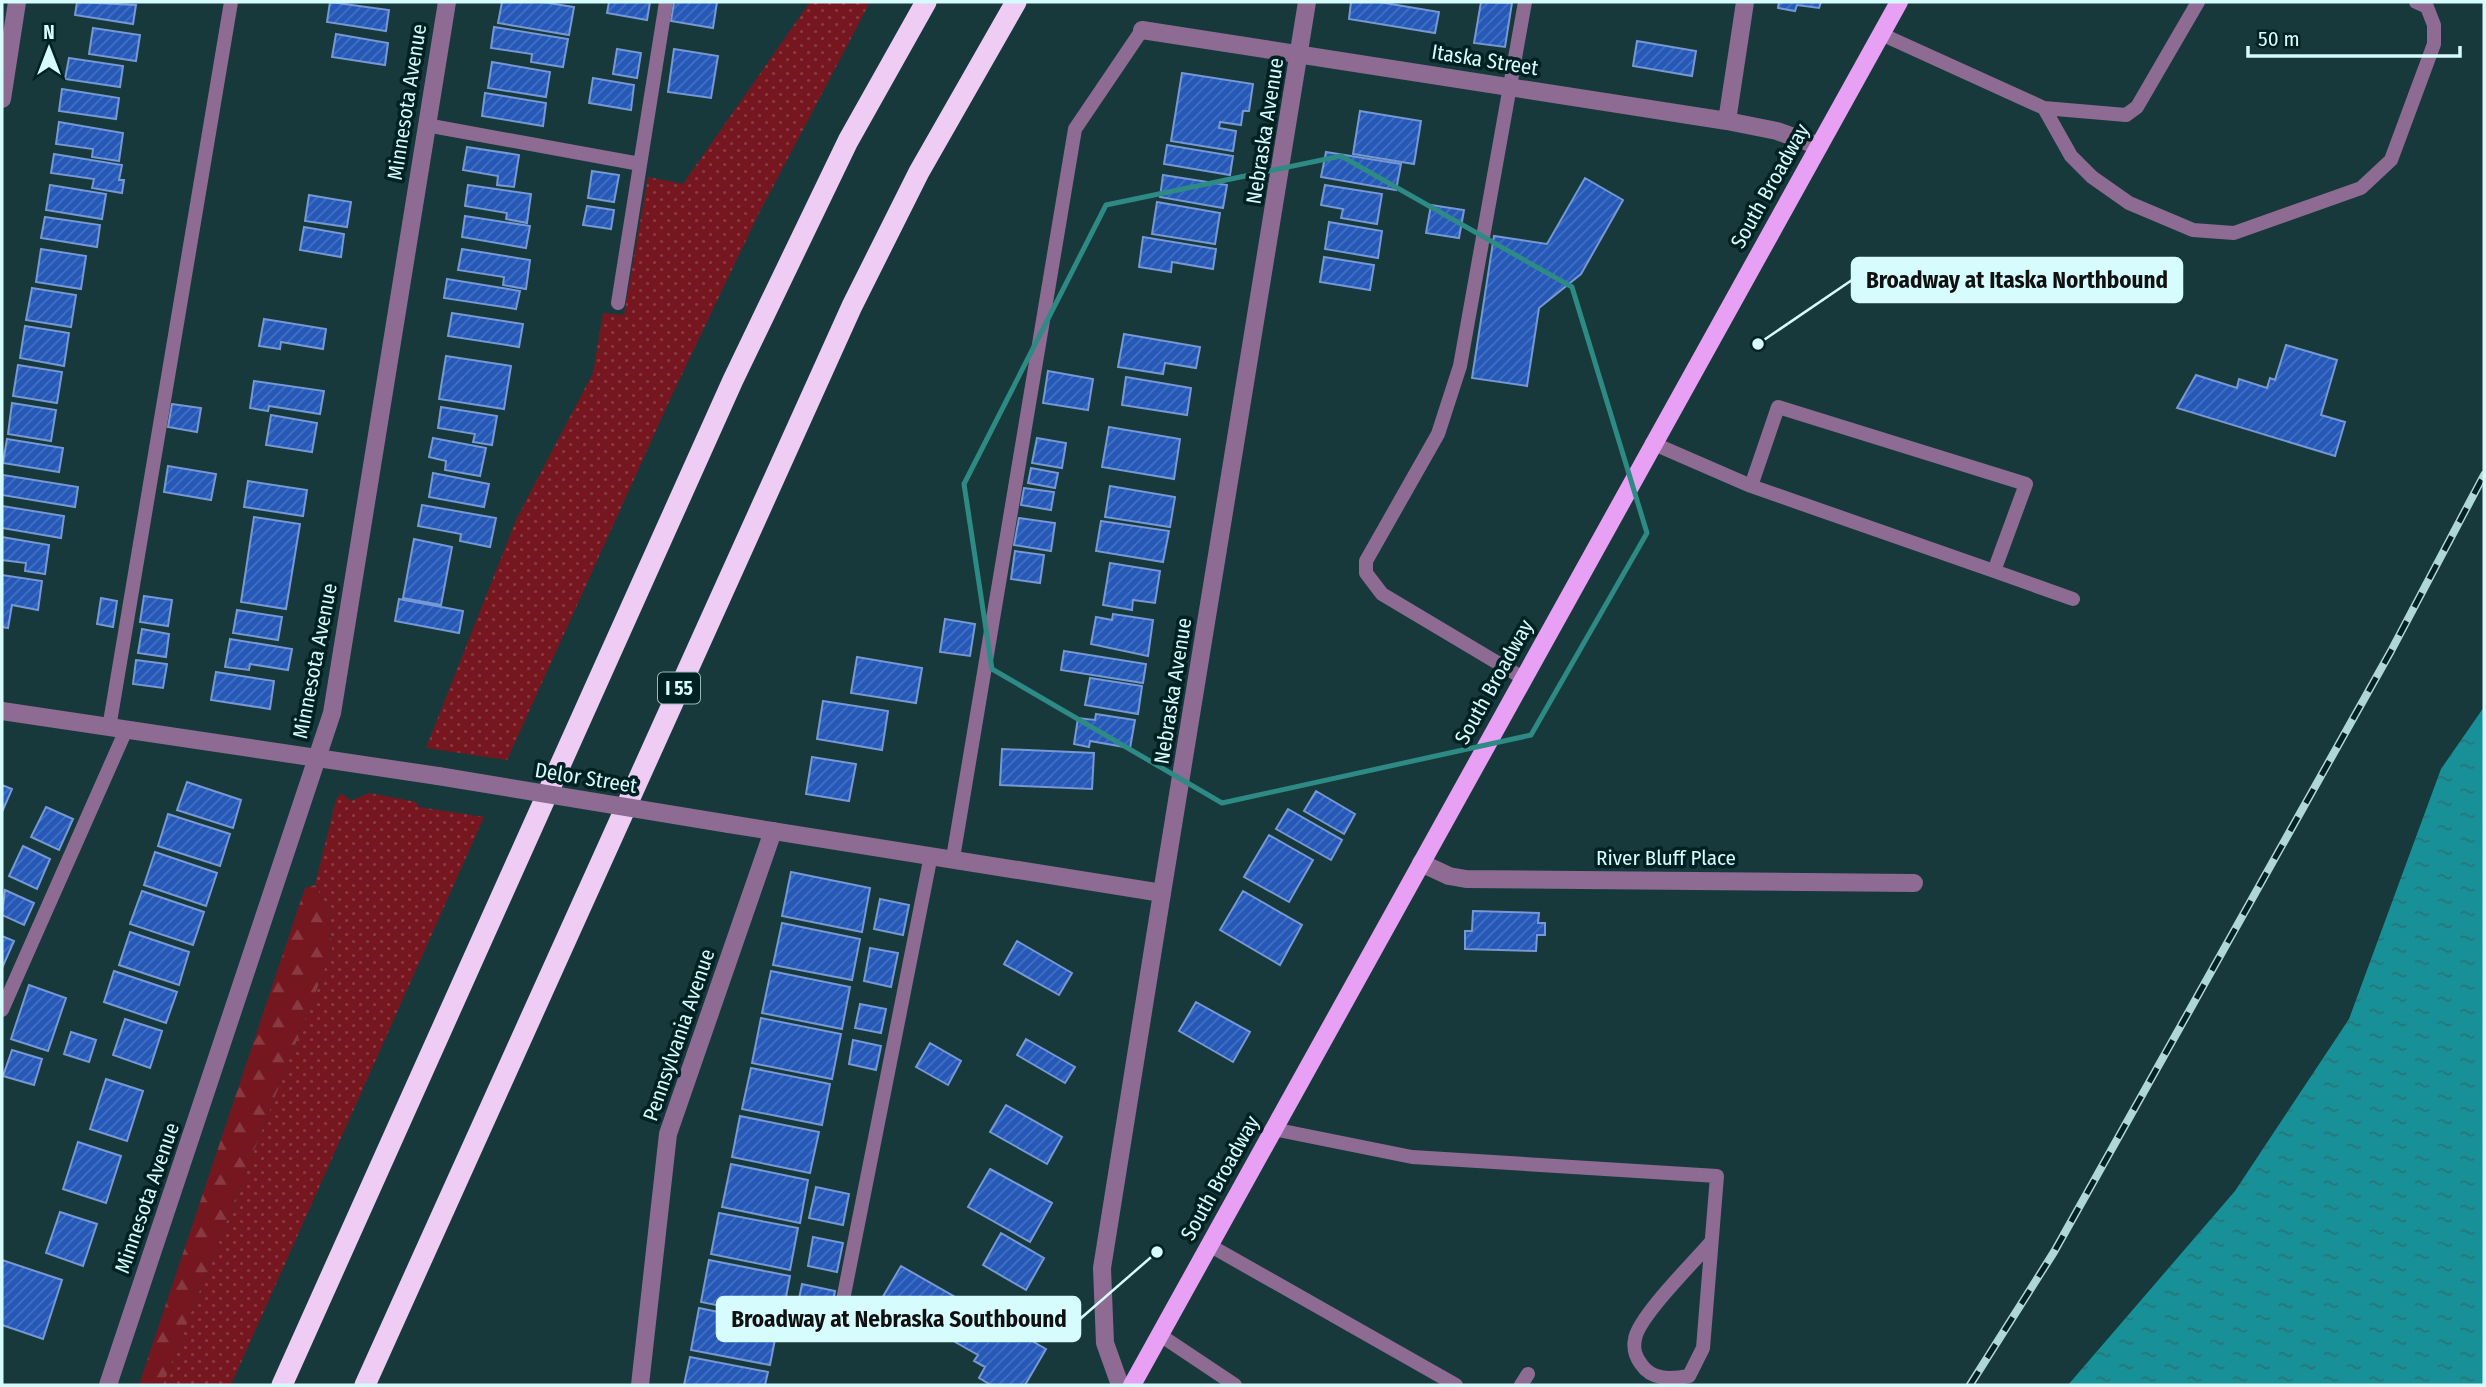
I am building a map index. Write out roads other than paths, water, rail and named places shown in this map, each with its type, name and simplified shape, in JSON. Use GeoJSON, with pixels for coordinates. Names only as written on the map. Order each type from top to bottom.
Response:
{"type":"FeatureCollection","features":[{"type":"Feature","properties":{"kind":"highway"},"geometry":{"type":"LineString","coordinates":[[282,1385],[749,344],[848,141],[926,2]]}},
{"type":"Feature","properties":{"kind":"highway","name":"I 55"},"geometry":{"type":"LineString","coordinates":[[365,1385],[852,306],[919,172],[1016,2]]}},
{"type":"Feature","properties":{"kind":"main road","name":"South Broadway"},"geometry":{"type":"LineString","coordinates":[[1132,1385],[1652,443],[1899,2]]}},
{"type":"Feature","properties":{"kind":"street"},"geometry":{"type":"LineString","coordinates":[[2,99],[17,2]]}},
{"type":"Feature","properties":{"kind":"street","name":"Minnesota Avenue"},"geometry":{"type":"LineString","coordinates":[[108,1385],[320,758],[332,713],[447,2]]}},
{"type":"Feature","properties":{"kind":"street","name":"Nebraska Avenue"},"geometry":{"type":"LineString","coordinates":[[1120,1385],[1105,1343],[1102,1268],[1301,54],[1307,2]]}},
{"type":"Feature","properties":{"kind":"street"},"geometry":{"type":"LineString","coordinates":[[1727,121],[1745,2]]}},
{"type":"Feature","properties":{"kind":"street","name":"Itaska Street"},"geometry":{"type":"LineString","coordinates":[[1142,30],[1727,121],[1777,131],[1819,146]]}},
{"type":"Feature","properties":{"kind":"street","name":"Delor Street"},"geometry":{"type":"LineString","coordinates":[[2,711],[438,776],[1162,893]]}},
{"type":"Feature","properties":{"kind":"street","name":"Pennsylvania Avenue"},"geometry":{"type":"LineString","coordinates":[[640,1385],[668,1134],[774,831]]}},
{"type":"Feature","properties":{"kind":"street","name":"River Bluff Place"},"geometry":{"type":"LineString","coordinates":[[1421,863],[1441,873],[1466,879],[1914,883]]}},
{"type":"Feature","properties":{"kind":"lane"},"geometry":{"type":"LineString","coordinates":[[2,1010],[118,729],[231,2]]}},
{"type":"Feature","properties":{"kind":"lane"},"geometry":{"type":"LineString","coordinates":[[618,303],[666,2]]}},
{"type":"Feature","properties":{"kind":"lane"},"geometry":{"type":"LineString","coordinates":[[1523,678],[1382,594],[1366,573],[1366,561],[1438,434],[1460,366],[1525,2]]}},
{"type":"Feature","properties":{"kind":"lane"},"geometry":{"type":"LineString","coordinates":[[1881,34],[2044,108],[2126,115],[2137,107],[2198,2]]}},
{"type":"Feature","properties":{"kind":"lane"},"geometry":{"type":"LineString","coordinates":[[2044,108],[2071,156],[2092,177],[2129,203],[2193,230],[2234,233],[2361,188],[2391,160],[2434,44],[2434,25],[2427,7],[2416,2]]}},
{"type":"Feature","properties":{"kind":"lane"},"geometry":{"type":"LineString","coordinates":[[953,858],[1075,129],[1142,30]]}},
{"type":"Feature","properties":{"kind":"lane"},"geometry":{"type":"LineString","coordinates":[[426,125],[640,164]]}},
{"type":"Feature","properties":{"kind":"lane"},"geometry":{"type":"LineString","coordinates":[[1751,486],[1778,407],[2026,484],[1994,572]]}},
{"type":"Feature","properties":{"kind":"lane"},"geometry":{"type":"LineString","coordinates":[[1652,443],[1751,486],[2073,599]]}},
{"type":"Feature","properties":{"kind":"lane"},"geometry":{"type":"LineString","coordinates":[[840,1315],[931,855]]}},
{"type":"Feature","properties":{"kind":"lane"},"geometry":{"type":"LineString","coordinates":[[1273,1129],[1412,1157],[1717,1176],[1712,1242],[1703,1348],[1689,1376],[1668,1380],[1646,1371],[1635,1355],[1635,1336],[1653,1309],[1712,1242]]}},
{"type":"Feature","properties":{"kind":"lane"},"geometry":{"type":"LineString","coordinates":[[1209,1245],[1456,1385]]}},
{"type":"Feature","properties":{"kind":"lane"},"geometry":{"type":"LineString","coordinates":[[1160,1335],[1235,1385]]}},
{"type":"Feature","properties":{"kind":"water"},"geometry":{"type":"Polygon","coordinates":[[[2484,707],[2484,1385],[2068,1385],[2235,1191],[2349,1019],[2441,769],[2484,707]]]}},
{"type":"Feature","properties":{"kind":"railway"},"geometry":{"type":"LineString","coordinates":[[1970,1385],[2054,1252],[2391,651],[2484,475]]}},
{"type":"Feature","properties":{"kind":"place","name":"Broadway at Itaska Northbound"},"geometry":{"type":"Point","coordinates":[1758,344]}},
{"type":"Feature","properties":{"kind":"place","name":"Broadway at Nebraska Southbound"},"geometry":{"type":"Point","coordinates":[1157,1252]}}]}
